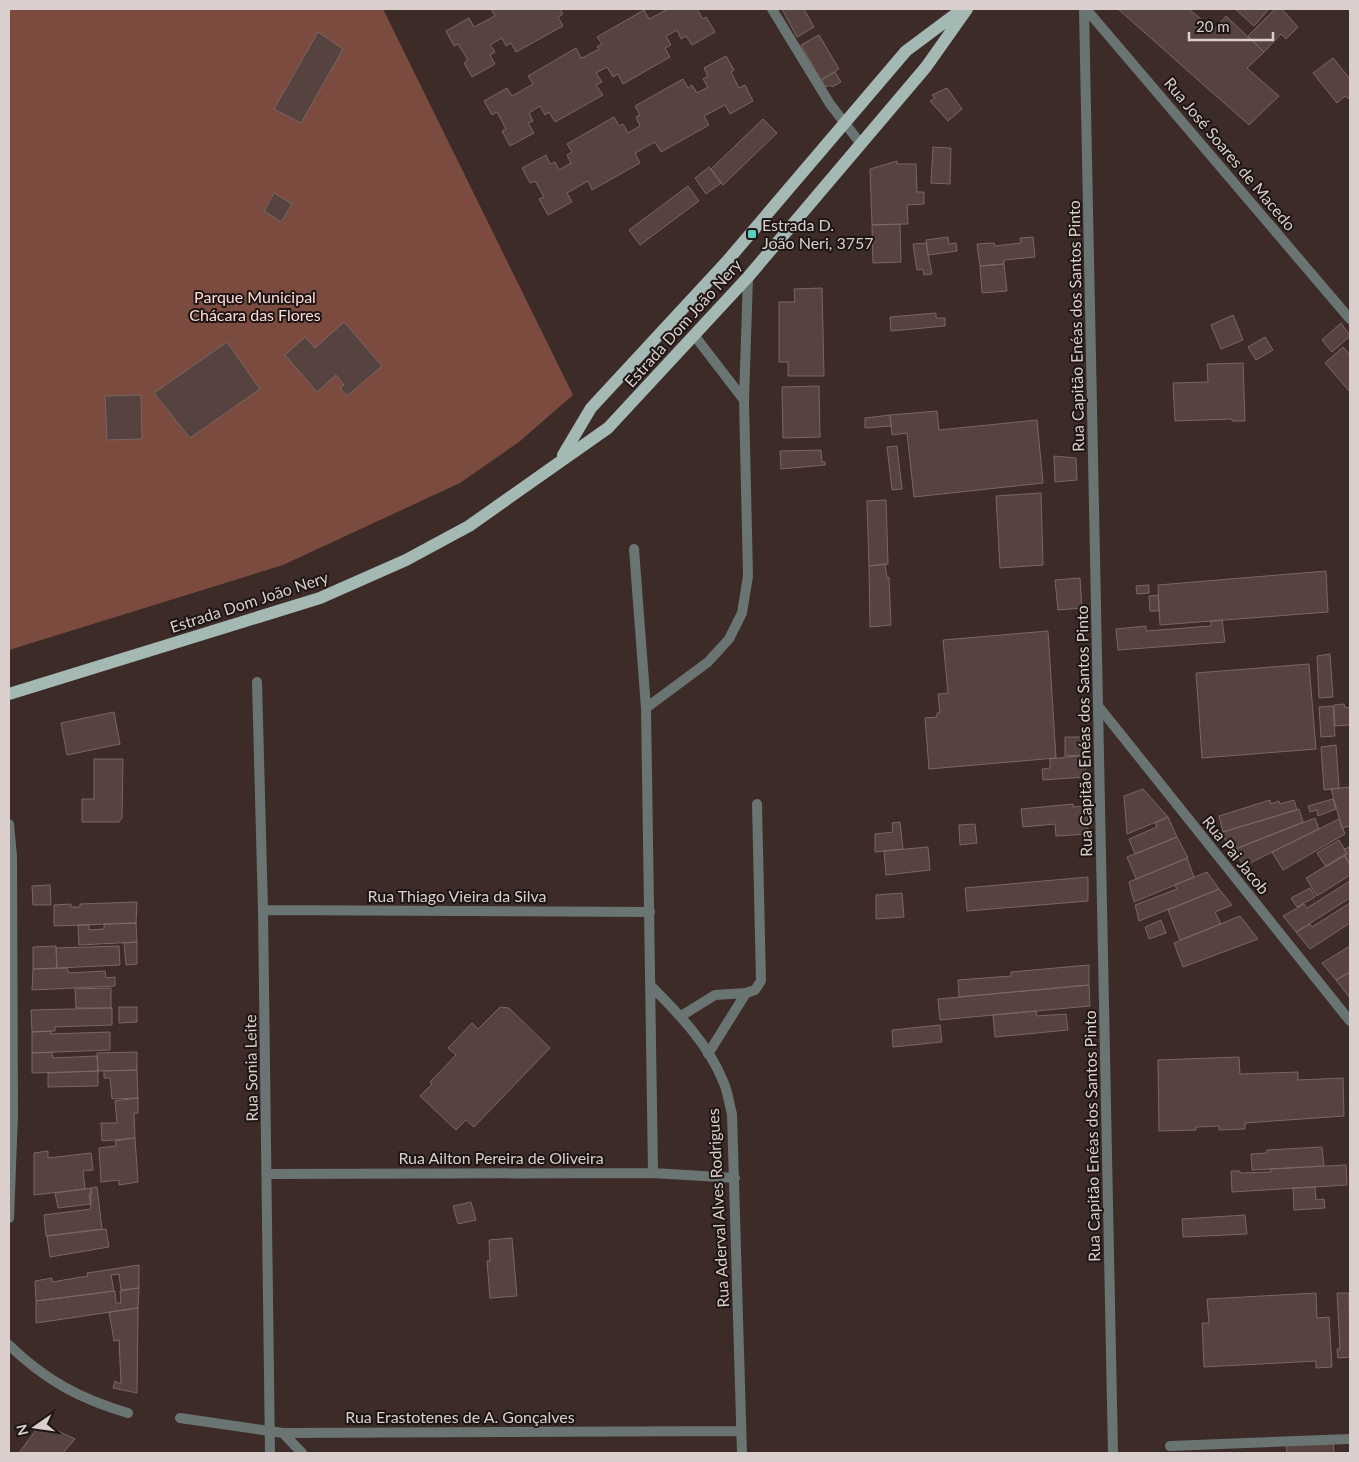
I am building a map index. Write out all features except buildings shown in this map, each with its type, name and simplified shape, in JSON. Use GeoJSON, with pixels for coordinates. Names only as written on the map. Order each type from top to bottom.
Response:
{"type":"FeatureCollection","features":[{"type":"Feature","properties":{"kind":"main road","name":"Estrada Dom João Nery"},"geometry":{"type":"LineString","coordinates":[[561,459],[592,408],[728,260],[906,51],[962,9]]}},
{"type":"Feature","properties":{"kind":"main road","name":"Estrada Dom João Nery"},"geometry":{"type":"LineString","coordinates":[[9,694],[320,598],[406,560],[469,526],[561,459],[608,428],[748,277],[926,67],[967,9]]}},
{"type":"Feature","properties":{"kind":"street"},"geometry":{"type":"LineString","coordinates":[[772,9],[830,104],[861,144]]}},
{"type":"Feature","properties":{"kind":"street","name":"Rua José Soares de Macedo"},"geometry":{"type":"LineString","coordinates":[[1085,9],[1350,319]]}},
{"type":"Feature","properties":{"kind":"street","name":"Rua Capitão Enéas dos Santos Pinto"},"geometry":{"type":"LineString","coordinates":[[1085,9],[1113,1453]]}},
{"type":"Feature","properties":{"kind":"street"},"geometry":{"type":"LineString","coordinates":[[646,708],[708,662],[729,639],[742,613],[748,576],[744,400],[748,277]]}},
{"type":"Feature","properties":{"kind":"street"},"geometry":{"type":"LineString","coordinates":[[694,335],[744,400]]}},
{"type":"Feature","properties":{"kind":"street"},"geometry":{"type":"LineString","coordinates":[[634,550],[646,708],[653,1173]]}},
{"type":"Feature","properties":{"kind":"street","name":"Rua Sonia Leite"},"geometry":{"type":"LineString","coordinates":[[257,682],[268,1174],[270,1453]]}},
{"type":"Feature","properties":{"kind":"street","name":"Rua Pai Jacob"},"geometry":{"type":"LineString","coordinates":[[1099,707],[1350,1021]]}},
{"type":"Feature","properties":{"kind":"street"},"geometry":{"type":"LineString","coordinates":[[681,1016],[715,995],[746,994],[755,990],[762,980],[757,804]]}},
{"type":"Feature","properties":{"kind":"street"},"geometry":{"type":"LineString","coordinates":[[9,824],[12,856],[13,1095],[9,1218]]}},
{"type":"Feature","properties":{"kind":"street","name":"Rua Thiago Vieira da Silva"},"geometry":{"type":"LineString","coordinates":[[263,910],[650,912]]}},
{"type":"Feature","properties":{"kind":"street","name":"Rua Aderval Alves Rodrigues"},"geometry":{"type":"LineString","coordinates":[[651,986],[681,1016],[708,1054],[724,1081],[732,1114],[742,1453]]}},
{"type":"Feature","properties":{"kind":"street"},"geometry":{"type":"LineString","coordinates":[[708,1054],[746,994]]}},
{"type":"Feature","properties":{"kind":"street","name":"Rua Ailton Pereira de Oliveira"},"geometry":{"type":"LineString","coordinates":[[268,1174],[653,1173],[735,1178]]}},
{"type":"Feature","properties":{"kind":"street"},"geometry":{"type":"LineString","coordinates":[[9,1345],[23,1359],[64,1388],[93,1402],[128,1413]]}},
{"type":"Feature","properties":{"kind":"street","name":"Rua Erastotenes de A. Gonçalves"},"geometry":{"type":"LineString","coordinates":[[180,1418],[283,1433],[741,1431]]}},
{"type":"Feature","properties":{"kind":"street"},"geometry":{"type":"LineString","coordinates":[[283,1433],[302,1453]]}},
{"type":"Feature","properties":{"kind":"street"},"geometry":{"type":"LineString","coordinates":[[1170,1446],[1350,1439]]}},
{"type":"Feature","properties":{"kind":"green space","name":"Parque Municipal Chácara das Flores"},"geometry":{"type":"Polygon","coordinates":[[[9,9],[383,9],[573,395],[519,442],[460,483],[283,565],[9,650],[9,9]]]}},
{"type":"Feature","properties":{"kind":"place","name":"Estrada D. João Neri, 3757"},"geometry":{"type":"Point","coordinates":[752,234]}}]}
